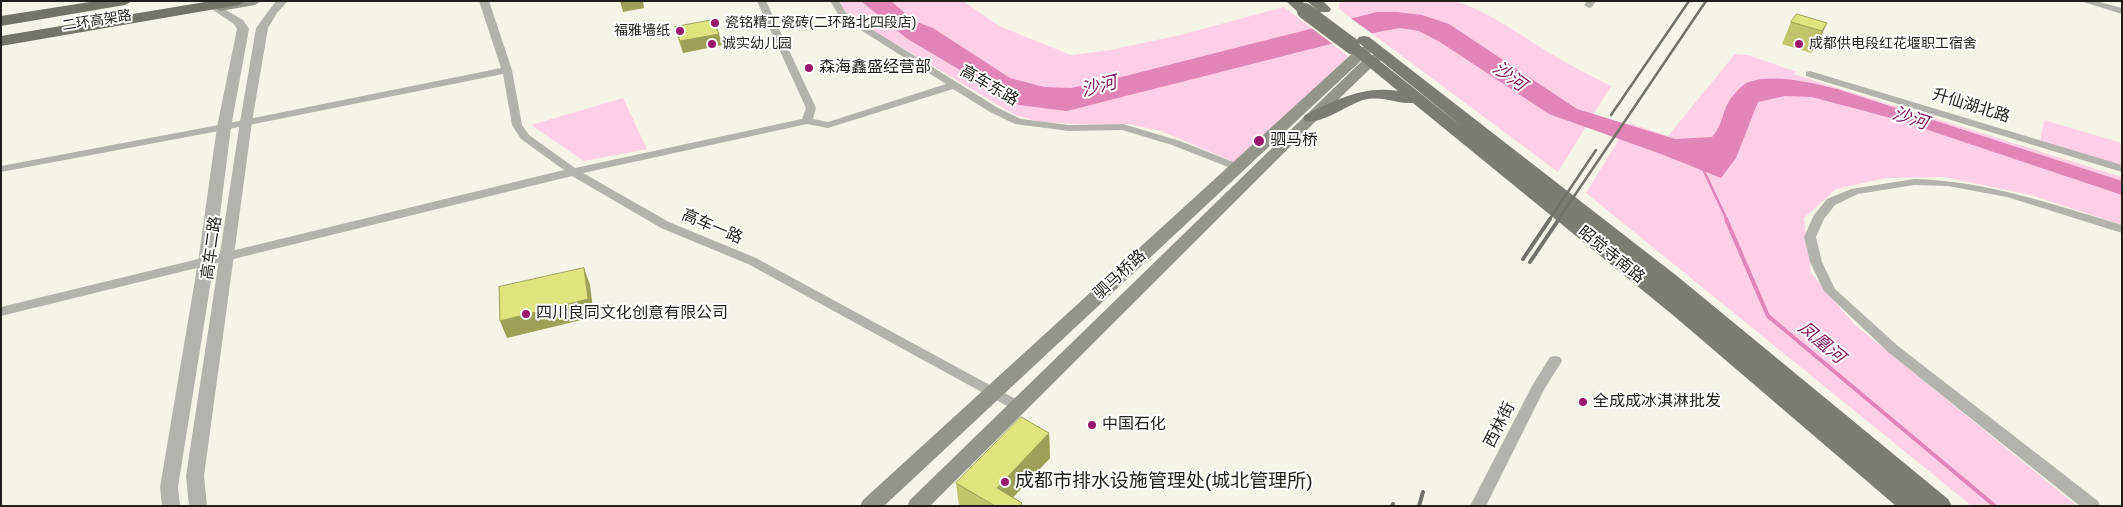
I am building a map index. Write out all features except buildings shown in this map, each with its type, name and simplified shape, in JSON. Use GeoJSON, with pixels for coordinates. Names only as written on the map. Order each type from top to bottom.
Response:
{"type":"FeatureCollection","features":[{"type":"Feature","properties":{"kind":"highway"},"geometry":{"type":"LineString","coordinates":[[1,21],[125,1]]}},
{"type":"Feature","properties":{"kind":"highway","name":"二环高架路"},"geometry":{"type":"LineString","coordinates":[[1,29],[175,1]]}},
{"type":"Feature","properties":{"kind":"highway"},"geometry":{"type":"LineString","coordinates":[[1,43],[239,1]]}},
{"type":"Feature","properties":{"kind":"highway","name":"二环高架路"},"geometry":{"type":"LineString","coordinates":[[1,37],[220,4]]}},
{"type":"Feature","properties":{"kind":"main road"},"geometry":{"type":"LineString","coordinates":[[1,17],[96,1]]}},
{"type":"Feature","properties":{"kind":"main road"},"geometry":{"type":"LineString","coordinates":[[1,43],[220,4],[255,1]]}},
{"type":"Feature","properties":{"kind":"main road","name":"昭觉寺南路"},"geometry":{"type":"LineString","coordinates":[[1293,1],[1317,5],[1418,101],[1681,311],[1913,506]]}},
{"type":"Feature","properties":{"kind":"main road","name":"昭觉寺南路"},"geometry":{"type":"LineString","coordinates":[[1367,51],[1670,281],[1940,506]]}},
{"type":"Feature","properties":{"kind":"main road","name":"驷马桥路"},"geometry":{"type":"LineString","coordinates":[[917,506],[1311,118],[1367,51]]}},
{"type":"Feature","properties":{"kind":"main road","name":"驷马桥路"},"geometry":{"type":"LineString","coordinates":[[870,506],[1237,167],[1367,51]]}},
{"type":"Feature","properties":{"kind":"main road"},"geometry":{"type":"LineString","coordinates":[[1311,118],[1344,101],[1368,93],[1390,94],[1418,101]]}},
{"type":"Feature","properties":{"kind":"street","name":"高车二路"},"geometry":{"type":"LineString","coordinates":[[198,506],[195,476],[246,122],[262,28],[273,11],[283,1]]}},
{"type":"Feature","properties":{"kind":"street","name":"高车一路"},"geometry":{"type":"LineString","coordinates":[[484,1],[507,70],[517,125],[525,137],[574,172],[665,225],[752,261],[1018,407]]}},
{"type":"Feature","properties":{"kind":"street"},"geometry":{"type":"LineString","coordinates":[[761,1],[811,108],[807,121]]}},
{"type":"Feature","properties":{"kind":"street","name":"高车东路"},"geometry":{"type":"LineString","coordinates":[[834,1],[843,15],[994,110],[1020,122],[1069,128],[1123,127],[1176,143],[1237,167]]}},
{"type":"Feature","properties":{"kind":"street"},"geometry":{"type":"LineString","coordinates":[[2084,1],[2122,11]]}},
{"type":"Feature","properties":{"kind":"street","name":"高车二路"},"geometry":{"type":"LineString","coordinates":[[171,506],[169,487],[206,262],[224,127],[243,29],[239,22],[220,4]]}},
{"type":"Feature","properties":{"kind":"street"},"geometry":{"type":"LineString","coordinates":[[1,168],[224,127],[507,70]]}},
{"type":"Feature","properties":{"kind":"street","name":"升仙湖北路"},"geometry":{"type":"LineString","coordinates":[[1810,74],[2122,169]]}},
{"type":"Feature","properties":{"kind":"street"},"geometry":{"type":"LineString","coordinates":[[1,312],[621,160],[807,121],[828,125],[955,85]]}},
{"type":"Feature","properties":{"kind":"street"},"geometry":{"type":"LineString","coordinates":[[2092,506],[1893,349],[1830,291],[1816,262],[1810,238],[1818,218],[1831,202],[1855,191],[1914,182],[1948,184],[2009,194],[2122,230]]}},
{"type":"Feature","properties":{"kind":"street","name":"西林街"},"geometry":{"type":"LineString","coordinates":[[1478,506],[1539,386],[1555,361]]}},
{"type":"Feature","properties":{"kind":"shaded area"},"geometry":{"type":"Polygon","coordinates":[[[840,1],[963,1],[999,26],[1071,55],[1110,50],[1180,35],[1284,7],[1349,57],[1234,162],[1161,131],[1129,124],[1040,122],[1015,115],[849,16],[840,1]]]}},
{"type":"Feature","properties":{"kind":"shaded area"},"geometry":{"type":"Polygon","coordinates":[[[1348,1],[1455,1],[1481,11],[1553,55],[1611,86],[1558,172],[1339,9],[1339,3],[1348,1]]]}},
{"type":"Feature","properties":{"kind":"shaded area"},"geometry":{"type":"Polygon","coordinates":[[[1735,54],[1748,55],[1797,72],[1793,74],[2122,177],[2122,225],[2031,195],[1943,177],[1886,178],[1836,189],[1804,218],[1811,273],[1854,324],[2077,506],[1972,506],[1586,193],[1629,123],[1668,136],[1735,54]]]}},
{"type":"Feature","properties":{"kind":"shaded area"},"geometry":{"type":"Polygon","coordinates":[[[623,98],[647,149],[584,161],[531,125],[623,98]]]}},
{"type":"Feature","properties":{"kind":"shaded area"},"geometry":{"type":"Polygon","coordinates":[[[2044,120],[2122,143],[2122,166],[2040,142],[2044,120]]]}},
{"type":"Feature","properties":{"kind":"water","name":"沙河"},"geometry":{"type":"Polygon","coordinates":[[[861,1],[891,1],[914,21],[933,28],[1010,78],[1044,87],[1071,88],[1377,12],[1422,15],[1449,24],[1577,109],[1675,139],[1712,137],[1716,133],[1732,97],[1747,83],[1769,78],[1793,80],[1837,89],[2122,181],[2122,195],[1898,120],[1812,97],[1785,96],[1758,102],[1736,158],[1721,178],[1661,154],[1549,114],[1440,42],[1419,31],[1400,28],[1067,111],[1019,105],[906,38],[861,1]]]}},
{"type":"Feature","properties":{"kind":"pier"},"geometry":{"type":"Polygon","coordinates":[[[1349,17],[1374,35],[1334,45],[1310,27],[1349,17]]]}},
{"type":"Feature","properties":{"kind":"waterway","name":"凤凰河"},"geometry":{"type":"LineString","coordinates":[[1703,169],[1727,220]]}},
{"type":"Feature","properties":{"kind":"waterway","name":"凤凰河"},"geometry":{"type":"LineString","coordinates":[[1726,219],[1768,316],[1995,506]]}},
{"type":"Feature","properties":{"kind":"railway"},"geometry":{"type":"LineString","coordinates":[[1611,115],[1689,1]]}},
{"type":"Feature","properties":{"kind":"railway"},"geometry":{"type":"LineString","coordinates":[[1558,220],[1706,1]]}},
{"type":"Feature","properties":{"kind":"railway"},"geometry":{"type":"LineString","coordinates":[[1549,220],[1596,150]]}},
{"type":"Feature","properties":{"kind":"railway"},"geometry":{"type":"LineString","coordinates":[[1523,259],[1550,219]]}},
{"type":"Feature","properties":{"kind":"railway"},"geometry":{"type":"LineString","coordinates":[[1530,262],[1559,219]]}},
{"type":"Feature","properties":{"kind":"railway"},"geometry":{"type":"LineString","coordinates":[[1419,506],[1423,492]]}},
{"type":"Feature","properties":{"kind":"place","name":"瓷铭精工瓷砖(二环路北四段店)"},"geometry":{"type":"Point","coordinates":[715,23]}},
{"type":"Feature","properties":{"kind":"place","name":"福雅墙纸"},"geometry":{"type":"Point","coordinates":[680,31]}},
{"type":"Feature","properties":{"kind":"place","name":"诚实幼儿园"},"geometry":{"type":"Point","coordinates":[712,44]}},
{"type":"Feature","properties":{"kind":"place","name":"成都供电段红花堰职工宿舍"},"geometry":{"type":"Point","coordinates":[1799,44]}},
{"type":"Feature","properties":{"kind":"place","name":"森海鑫盛经营部"},"geometry":{"type":"Point","coordinates":[809,68]}},
{"type":"Feature","properties":{"kind":"place","name":"驷马桥"},"geometry":{"type":"Point","coordinates":[1259,141]}},
{"type":"Feature","properties":{"kind":"place","name":"四川良同文化创意有限公司"},"geometry":{"type":"Point","coordinates":[526,314]}},
{"type":"Feature","properties":{"kind":"place","name":"全成成冰淇淋批发"},"geometry":{"type":"Point","coordinates":[1583,402]}},
{"type":"Feature","properties":{"kind":"place","name":"中国石化"},"geometry":{"type":"Point","coordinates":[1092,425]}},
{"type":"Feature","properties":{"kind":"place","name":"成都市排水设施管理处(城北管理所)"},"geometry":{"type":"Point","coordinates":[1005,482]}}]}
